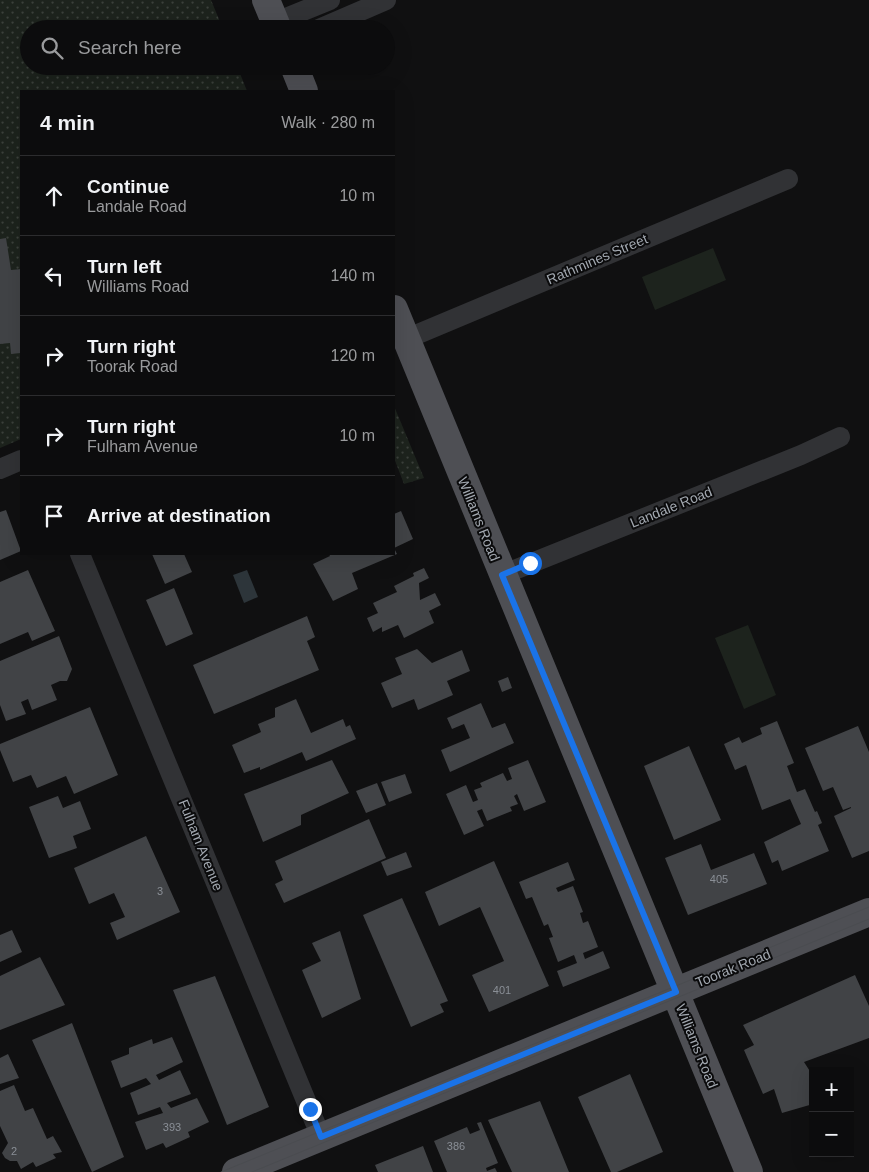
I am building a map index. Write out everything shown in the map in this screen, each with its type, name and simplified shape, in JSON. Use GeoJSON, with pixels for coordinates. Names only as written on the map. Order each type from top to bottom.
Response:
{"type":"FeatureCollection","features":[{"type":"Feature","properties":{"kind":"main road"},"geometry":{"type":"LineString","coordinates":[[298,75],[304,90]]}},
{"type":"Feature","properties":{"kind":"main road","name":"Williams Road"},"geometry":{"type":"LineString","coordinates":[[395,312],[749,1172]]}},
{"type":"Feature","properties":{"kind":"main road","name":"Toorak Road"},"geometry":{"type":"LineString","coordinates":[[236,1172],[869,912]]}},
{"type":"Feature","properties":{"kind":"street"},"geometry":{"type":"LineString","coordinates":[[273,17],[330,0]]}},
{"type":"Feature","properties":{"kind":"street"},"geometry":{"type":"LineString","coordinates":[[340,20],[386,0]]}},
{"type":"Feature","properties":{"kind":"street","name":"Rathmines Street"},"geometry":{"type":"LineString","coordinates":[[406,339],[788,179]]}},
{"type":"Feature","properties":{"kind":"street","name":"Landale Road"},"geometry":{"type":"LineString","coordinates":[[502,575],[801,455],[840,437]]}},
{"type":"Feature","properties":{"kind":"street"},"geometry":{"type":"LineString","coordinates":[[0,469],[20,460]]}},
{"type":"Feature","properties":{"kind":"street","name":"Fulham Avenue"},"geometry":{"type":"LineString","coordinates":[[80,555],[321,1137]]}},
{"type":"Feature","properties":{"kind":"shaded area"},"geometry":{"type":"Polygon","coordinates":[[[0,0],[211,0],[219,20],[20,20],[20,75],[241,75],[247,90],[20,90],[20,439],[0,448],[0,0]]]}},
{"type":"Feature","properties":{"kind":"shaded area"},"geometry":{"type":"Polygon","coordinates":[[[713,248],[726,280],[655,310],[642,277],[713,248]]]}},
{"type":"Feature","properties":{"kind":"shaded area"},"geometry":{"type":"Polygon","coordinates":[[[395,408],[424,478],[404,484],[395,461],[395,408]]]}},
{"type":"Feature","properties":{"kind":"shaded area"},"geometry":{"type":"Polygon","coordinates":[[[247,570],[258,597],[244,603],[233,575],[247,570]]]}},
{"type":"Feature","properties":{"kind":"shaded area"},"geometry":{"type":"Polygon","coordinates":[[[748,625],[776,695],[744,709],[715,638],[748,625]]]}},
{"type":"Feature","properties":{"kind":"building"},"geometry":{"type":"Polygon","coordinates":[[[6,238],[11,270],[20,269],[20,353],[11,354],[10,343],[0,344],[0,239],[6,238]]]}},
{"type":"Feature","properties":{"kind":"building"},"geometry":{"type":"Polygon","coordinates":[[[6,510],[20,551],[0,560],[0,512],[6,510]]]}},
{"type":"Feature","properties":{"kind":"building"},"geometry":{"type":"Polygon","coordinates":[[[401,511],[413,539],[395,548],[395,514],[401,511]]]}},
{"type":"Feature","properties":{"kind":"building"},"geometry":{"type":"Polygon","coordinates":[[[152,555],[184,555],[192,572],[165,584],[152,555]]]}},
{"type":"Feature","properties":{"kind":"building"},"geometry":{"type":"Polygon","coordinates":[[[395,555],[352,573],[358,589],[333,601],[313,564],[330,556],[395,555]]]}},
{"type":"Feature","properties":{"kind":"building"},"geometry":{"type":"Polygon","coordinates":[[[424,568],[429,578],[419,583],[420,600],[435,593],[441,605],[429,611],[434,623],[404,638],[398,625],[382,632],[382,627],[373,632],[367,618],[378,613],[373,603],[397,592],[394,586],[414,576],[413,573],[424,568]]]}},
{"type":"Feature","properties":{"kind":"building"},"geometry":{"type":"Polygon","coordinates":[[[28,570],[55,631],[32,641],[28,632],[0,644],[0,582],[28,570]]]}},
{"type":"Feature","properties":{"kind":"building"},"geometry":{"type":"Polygon","coordinates":[[[174,588],[193,634],[166,646],[146,600],[174,588]]]}},
{"type":"Feature","properties":{"kind":"building"},"geometry":{"type":"Polygon","coordinates":[[[307,616],[315,637],[307,641],[319,670],[214,714],[193,665],[307,616]]]}},
{"type":"Feature","properties":{"kind":"building"},"geometry":{"type":"Polygon","coordinates":[[[59,636],[72,669],[67,681],[60,681],[51,685],[57,700],[32,710],[28,699],[21,702],[26,714],[6,721],[0,705],[0,661],[59,636]]]}},
{"type":"Feature","properties":{"kind":"building"},"geometry":{"type":"Polygon","coordinates":[[[417,649],[432,663],[462,650],[470,671],[447,681],[453,695],[418,710],[414,699],[392,708],[381,683],[402,674],[395,658],[417,649]]]}},
{"type":"Feature","properties":{"kind":"building"},"geometry":{"type":"Polygon","coordinates":[[[508,677],[512,688],[502,692],[498,681],[508,677]]]}},
{"type":"Feature","properties":{"kind":"building"},"geometry":{"type":"Polygon","coordinates":[[[296,699],[311,733],[343,719],[346,727],[350,725],[356,739],[306,761],[302,752],[260,770],[260,767],[244,773],[232,745],[261,732],[258,724],[275,717],[275,708],[296,699]]]}},
{"type":"Feature","properties":{"kind":"building"},"geometry":{"type":"Polygon","coordinates":[[[481,703],[492,728],[505,723],[514,743],[450,772],[441,750],[470,738],[464,724],[452,729],[447,718],[481,703]]]}},
{"type":"Feature","properties":{"kind":"building"},"geometry":{"type":"Polygon","coordinates":[[[90,707],[118,775],[74,794],[66,776],[37,788],[31,775],[13,782],[0,750],[0,744],[90,707]]]}},
{"type":"Feature","properties":{"kind":"building"},"geometry":{"type":"Polygon","coordinates":[[[777,721],[794,763],[787,766],[797,792],[805,789],[815,812],[817,811],[822,823],[818,825],[829,851],[782,871],[778,860],[772,863],[764,842],[801,824],[790,799],[762,810],[746,765],[735,770],[724,744],[739,737],[742,743],[762,734],[760,728],[777,721]]]}},
{"type":"Feature","properties":{"kind":"building"},"geometry":{"type":"Polygon","coordinates":[[[858,726],[869,752],[869,851],[852,858],[834,816],[851,807],[843,810],[833,787],[823,791],[805,748],[858,726]]]}},
{"type":"Feature","properties":{"kind":"building"},"geometry":{"type":"Polygon","coordinates":[[[689,746],[721,820],[674,840],[644,766],[689,746]]]}},
{"type":"Feature","properties":{"kind":"building"},"geometry":{"type":"Polygon","coordinates":[[[332,760],[349,793],[301,815],[301,825],[263,842],[244,794],[332,760]]]}},
{"type":"Feature","properties":{"kind":"building"},"geometry":{"type":"Polygon","coordinates":[[[528,760],[546,802],[524,811],[517,794],[514,796],[518,804],[510,807],[512,811],[487,821],[482,809],[477,811],[484,826],[464,835],[446,794],[466,785],[473,802],[478,800],[474,790],[482,787],[480,783],[503,773],[507,781],[512,779],[508,768],[528,760]]]}},
{"type":"Feature","properties":{"kind":"building"},"geometry":{"type":"Polygon","coordinates":[[[405,774],[412,793],[389,802],[381,782],[405,774]]]}},
{"type":"Feature","properties":{"kind":"building"},"geometry":{"type":"Polygon","coordinates":[[[377,783],[386,805],[366,813],[356,791],[377,783]]]}},
{"type":"Feature","properties":{"kind":"building"},"geometry":{"type":"Polygon","coordinates":[[[58,796],[63,808],[80,801],[91,829],[73,836],[77,848],[49,858],[29,807],[58,796]]]}},
{"type":"Feature","properties":{"kind":"building"},"geometry":{"type":"Polygon","coordinates":[[[369,819],[386,858],[284,903],[275,884],[283,880],[275,861],[369,819]]]}},
{"type":"Feature","properties":{"kind":"building"},"geometry":{"type":"Polygon","coordinates":[[[146,836],[180,912],[117,940],[110,923],[125,917],[114,893],[89,904],[74,868],[146,836]]]}},
{"type":"Feature","properties":{"kind":"building"},"geometry":{"type":"Polygon","coordinates":[[[701,844],[711,870],[754,853],[767,884],[688,915],[665,858],[701,844]]]}},
{"type":"Feature","properties":{"kind":"building"},"geometry":{"type":"Polygon","coordinates":[[[406,852],[412,867],[387,876],[381,862],[406,852]]]}},
{"type":"Feature","properties":{"kind":"building"},"geometry":{"type":"Polygon","coordinates":[[[494,861],[549,986],[489,1012],[472,975],[504,961],[480,907],[439,926],[425,892],[494,861]]]}},
{"type":"Feature","properties":{"kind":"building"},"geometry":{"type":"Polygon","coordinates":[[[568,862],[575,880],[556,888],[558,892],[573,886],[583,912],[580,913],[583,923],[588,921],[598,947],[583,953],[585,959],[603,951],[610,968],[563,987],[557,971],[577,963],[574,955],[558,962],[549,938],[553,937],[548,924],[544,926],[532,897],[526,899],[519,882],[568,862]]]}},
{"type":"Feature","properties":{"kind":"building"},"geometry":{"type":"Polygon","coordinates":[[[402,898],[448,1001],[440,1004],[444,1012],[411,1027],[363,915],[402,898]]]}},
{"type":"Feature","properties":{"kind":"building"},"geometry":{"type":"Polygon","coordinates":[[[12,930],[22,952],[0,962],[0,935],[12,930]]]}},
{"type":"Feature","properties":{"kind":"building"},"geometry":{"type":"Polygon","coordinates":[[[340,931],[361,999],[322,1018],[302,970],[321,961],[312,943],[340,931]]]}},
{"type":"Feature","properties":{"kind":"building"},"geometry":{"type":"Polygon","coordinates":[[[40,957],[65,1005],[0,1030],[0,976],[40,957]]]}},
{"type":"Feature","properties":{"kind":"building"},"geometry":{"type":"Polygon","coordinates":[[[855,975],[869,1006],[869,1038],[804,1062],[809,1070],[809,1105],[782,1113],[774,1089],[763,1094],[744,1050],[754,1045],[743,1025],[855,975]]]}},
{"type":"Feature","properties":{"kind":"building"},"geometry":{"type":"Polygon","coordinates":[[[215,976],[269,1107],[227,1125],[173,990],[215,976]]]}},
{"type":"Feature","properties":{"kind":"building"},"geometry":{"type":"Polygon","coordinates":[[[72,1023],[124,1157],[92,1172],[32,1040],[72,1023]]]}},
{"type":"Feature","properties":{"kind":"building"},"geometry":{"type":"Polygon","coordinates":[[[172,1037],[183,1062],[156,1075],[159,1080],[180,1070],[191,1094],[167,1103],[171,1108],[197,1098],[209,1122],[188,1132],[190,1137],[166,1148],[163,1143],[146,1150],[135,1122],[163,1113],[160,1107],[138,1115],[130,1093],[151,1084],[146,1078],[121,1088],[111,1061],[129,1054],[129,1048],[152,1039],[153,1044],[172,1037]]]}},
{"type":"Feature","properties":{"kind":"building"},"geometry":{"type":"Polygon","coordinates":[[[8,1054],[19,1078],[0,1084],[0,1058],[8,1054]]]}},
{"type":"Feature","properties":{"kind":"building"},"geometry":{"type":"Polygon","coordinates":[[[630,1074],[663,1152],[617,1172],[611,1172],[578,1097],[630,1074]]]}},
{"type":"Feature","properties":{"kind":"building"},"geometry":{"type":"Polygon","coordinates":[[[14,1085],[25,1111],[33,1108],[47,1139],[53,1136],[62,1152],[53,1154],[56,1158],[36,1167],[33,1162],[21,1169],[17,1161],[10,1161],[2,1153],[8,1143],[0,1126],[0,1091],[14,1085]]]}},
{"type":"Feature","properties":{"kind":"building"},"geometry":{"type":"Polygon","coordinates":[[[540,1101],[569,1172],[512,1172],[488,1120],[540,1101]]]}},
{"type":"Feature","properties":{"kind":"building"},"geometry":{"type":"Polygon","coordinates":[[[481,1122],[498,1163],[486,1168],[487,1171],[495,1168],[497,1172],[447,1172],[434,1141],[467,1127],[470,1134],[480,1130],[477,1123],[481,1122]]]}},
{"type":"Feature","properties":{"kind":"building"},"geometry":{"type":"Polygon","coordinates":[[[423,1146],[433,1172],[378,1172],[375,1165],[423,1146]]]}},
{"type":"Feature","properties":{"kind":"tram line"},"geometry":{"type":"LineString","coordinates":[[221,1172],[869,907]]}},
{"type":"Feature","properties":{"kind":"tram line"},"geometry":{"type":"LineString","coordinates":[[252,1172],[869,919]]}},
{"type":"Feature","properties":{"kind":"route"},"geometry":{"type":"LineString","coordinates":[[310,1109],[321,1137],[676,992],[502,575],[530,563]]}}]}
